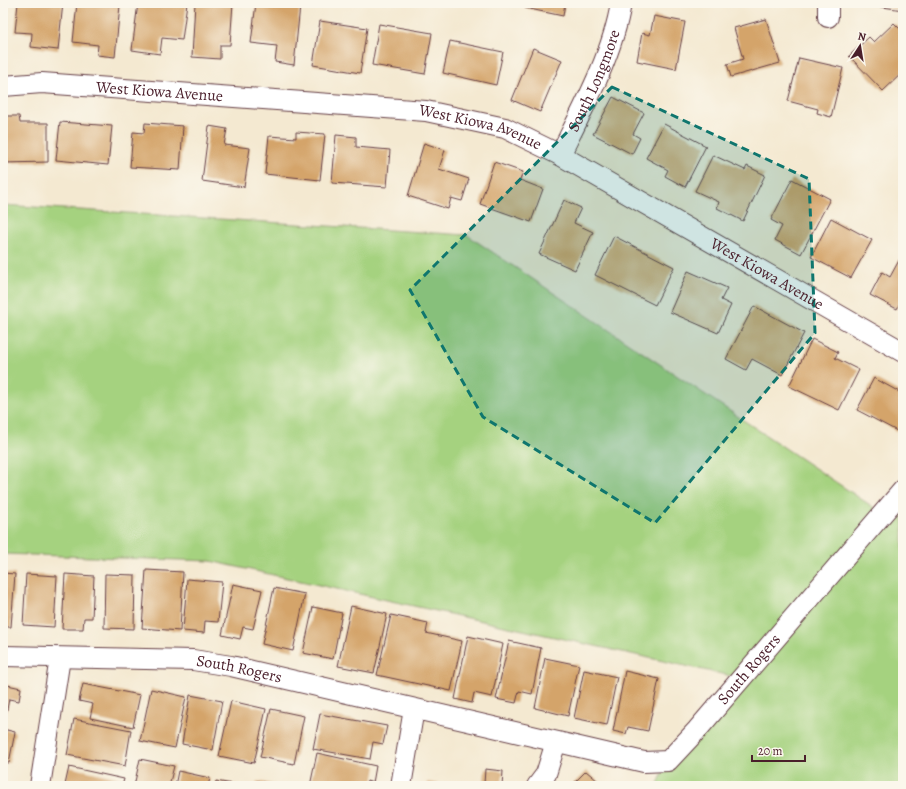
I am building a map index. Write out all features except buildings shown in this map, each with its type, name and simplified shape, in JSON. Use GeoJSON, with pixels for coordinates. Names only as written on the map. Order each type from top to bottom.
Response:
{"type":"FeatureCollection","features":[{"type":"Feature","properties":{"kind":"street","name":"South Longmore"},"geometry":{"type":"LineString","coordinates":[[560,155],[597,81],[619,15],[621,3]]}},
{"type":"Feature","properties":{"kind":"street","name":"West Kiowa Avenue"},"geometry":{"type":"LineString","coordinates":[[3,86],[42,83],[426,111],[505,128],[560,155],[903,352]]}},
{"type":"Feature","properties":{"kind":"street","name":"South Rogers"},"geometry":{"type":"LineString","coordinates":[[3,656],[194,660],[231,666],[644,762],[668,761],[697,730],[903,490]]}},
{"type":"Feature","properties":{"kind":"street"},"geometry":{"type":"LineString","coordinates":[[40,786],[60,658]]}},
{"type":"Feature","properties":{"kind":"street"},"geometry":{"type":"LineString","coordinates":[[401,786],[414,709]]}},
{"type":"Feature","properties":{"kind":"street"},"geometry":{"type":"LineString","coordinates":[[537,786],[546,774],[556,742]]}},
{"type":"Feature","properties":{"kind":"highlighted area"},"geometry":{"type":"Polygon","coordinates":[[[612,87],[809,179],[815,333],[655,523],[483,417],[410,290],[612,87]]]}},
{"type":"Feature","properties":{"kind":"green space"},"geometry":{"type":"Polygon","coordinates":[[[3,205],[467,235],[882,513],[903,490],[903,786],[657,786],[668,761],[740,678],[210,561],[3,554],[3,205]]]}}]}
